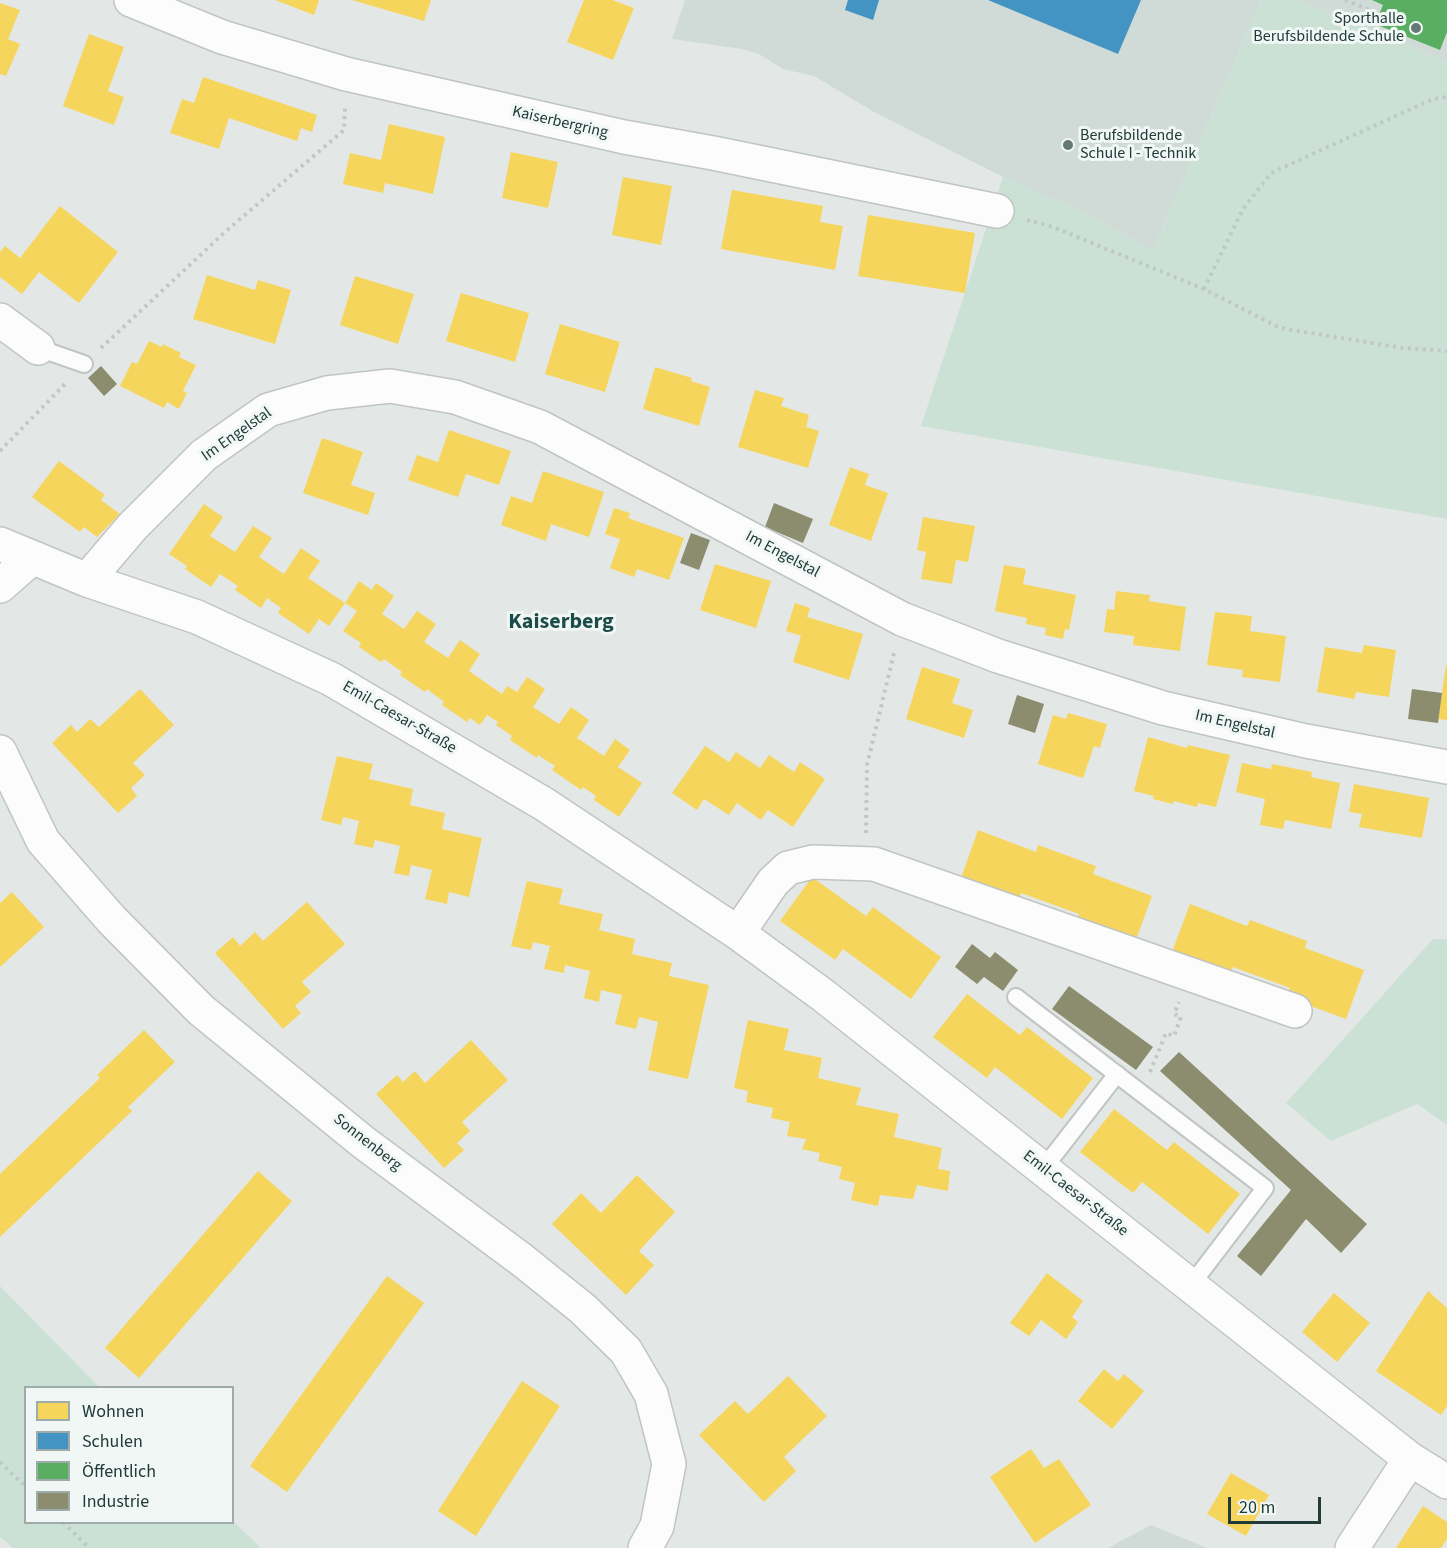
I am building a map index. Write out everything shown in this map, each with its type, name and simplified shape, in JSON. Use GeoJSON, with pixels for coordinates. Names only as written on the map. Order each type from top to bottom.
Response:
{"type":"FeatureCollection","features":[{"type":"Feature","properties":{"kind":"street","name":"Kaiserbergring"},"geometry":{"type":"LineString","coordinates":[[132,0],[222,36],[346,74],[624,137],[997,211]]}},
{"type":"Feature","properties":{"kind":"street"},"geometry":{"type":"LineString","coordinates":[[0,320],[38,348]]}},
{"type":"Feature","properties":{"kind":"street","name":"Im Engelstal"},"geometry":{"type":"LineString","coordinates":[[87,579],[133,526],[204,455],[268,410],[327,393],[390,386],[455,397],[540,427],[902,619],[998,656],[1163,708],[1306,741],[1447,767]]}},
{"type":"Feature","properties":{"kind":"street","name":"Emil-Caesar-Straße"},"geometry":{"type":"LineString","coordinates":[[0,544],[87,579],[197,617],[331,679],[544,804],[738,933],[824,996],[1410,1459],[1447,1482]]}},
{"type":"Feature","properties":{"kind":"street"},"geometry":{"type":"LineString","coordinates":[[0,586],[32,558]]}},
{"type":"Feature","properties":{"kind":"street","name":"Sonnenberg"},"geometry":{"type":"LineString","coordinates":[[0,752],[43,841],[111,920],[201,1010],[363,1142],[522,1260],[583,1309],[626,1351],[651,1394],[669,1464],[657,1526],[645,1548]]}},
{"type":"Feature","properties":{"kind":"street"},"geometry":{"type":"LineString","coordinates":[[738,933],[773,882],[788,868],[813,862],[874,864],[1295,1011]]}},
{"type":"Feature","properties":{"kind":"street"},"geometry":{"type":"LineString","coordinates":[[1352,1548],[1410,1459]]}},
{"type":"Feature","properties":{"kind":"lane"},"geometry":{"type":"LineString","coordinates":[[38,348],[84,364]]}},
{"type":"Feature","properties":{"kind":"lane"},"geometry":{"type":"LineString","coordinates":[[1016,997],[1265,1188],[1191,1285]]}},
{"type":"Feature","properties":{"kind":"lane"},"geometry":{"type":"LineString","coordinates":[[1043,1169],[1117,1074]]}},
{"type":"Feature","properties":{"kind":"path"},"geometry":{"type":"LineString","coordinates":[[1345,0],[1379,14]]}},
{"type":"Feature","properties":{"kind":"path"},"geometry":{"type":"LineString","coordinates":[[1204,289],[1243,209],[1271,173],[1433,99],[1447,97]]}},
{"type":"Feature","properties":{"kind":"path"},"geometry":{"type":"LineString","coordinates":[[0,451],[84,364],[225,232],[344,130]]}},
{"type":"Feature","properties":{"kind":"path"},"geometry":{"type":"LineString","coordinates":[[997,211],[1053,227],[1204,289],[1280,328],[1402,348],[1447,351]]}},
{"type":"Feature","properties":{"kind":"path"},"geometry":{"type":"LineString","coordinates":[[866,843],[867,765],[902,619]]}},
{"type":"Feature","properties":{"kind":"path"},"geometry":{"type":"LineString","coordinates":[[1150,1074],[1167,1033],[1174,1036],[1181,1017],[1174,1014],[1190,975]]}},
{"type":"Feature","properties":{"kind":"path"},"geometry":{"type":"LineString","coordinates":[[0,1462],[24,1484]]}},
{"type":"Feature","properties":{"kind":"path"},"geometry":{"type":"LineString","coordinates":[[65,1524],[89,1548]]}},
{"type":"Feature","properties":{"kind":"shaded area","name":"Berufsbildende Schule I - Technik"},"geometry":{"type":"Polygon","coordinates":[[[685,0],[1261,0],[1153,250],[1075,209],[1003,177],[874,112],[814,76],[783,69],[759,54],[742,49],[672,39],[685,0]]]}},
{"type":"Feature","properties":{"kind":"shaded area"},"geometry":{"type":"Polygon","coordinates":[[[1298,0],[1447,0],[1447,62],[1298,0]]]}},
{"type":"Feature","properties":{"kind":"shaded area"},"geometry":{"type":"Polygon","coordinates":[[[1151,1525],[1207,1548],[1108,1548],[1151,1525]]]}},
{"type":"Feature","properties":{"kind":"green space"},"geometry":{"type":"Polygon","coordinates":[[[1261,0],[1298,0],[1447,62],[1447,519],[921,426],[1003,177],[1075,209],[1153,250],[1261,0]]]}},
{"type":"Feature","properties":{"kind":"green space"},"geometry":{"type":"Polygon","coordinates":[[[1433,939],[1447,939],[1447,1125],[1417,1104],[1331,1141],[1286,1103],[1433,939]]]}},
{"type":"Feature","properties":{"kind":"green space"},"geometry":{"type":"Polygon","coordinates":[[[0,1286],[98,1386],[24,1386],[24,1524],[234,1524],[234,1522],[261,1548],[13,1548],[0,1537],[0,1286]]]}},
{"type":"Feature","properties":{"kind":"building: Wohnen"},"geometry":{"type":"Polygon","coordinates":[[[275,0],[319,0],[314,15],[275,0]]]}},
{"type":"Feature","properties":{"kind":"building: Wohnen"},"geometry":{"type":"Polygon","coordinates":[[[352,0],[431,0],[424,21],[352,0]]]}},
{"type":"Feature","properties":{"kind":"building: Wohnen"},"geometry":{"type":"Polygon","coordinates":[[[584,0],[613,0],[634,8],[613,60],[567,42],[584,0]]]}},
{"type":"Feature","properties":{"kind":"building: Wohnen"},"geometry":{"type":"Polygon","coordinates":[[[0,3],[20,10],[8,39],[20,44],[6,76],[0,74],[0,3]]]}},
{"type":"Feature","properties":{"kind":"building: Wohnen"},"geometry":{"type":"Polygon","coordinates":[[[89,34],[124,47],[108,91],[124,97],[114,125],[63,106],[89,34]]]}},
{"type":"Feature","properties":{"kind":"building: Wohnen"},"geometry":{"type":"Polygon","coordinates":[[[203,77],[317,115],[312,132],[301,128],[297,141],[229,118],[219,149],[170,133],[182,99],[194,103],[203,77]]]}},
{"type":"Feature","properties":{"kind":"building: Wohnen"},"geometry":{"type":"Polygon","coordinates":[[[389,124],[445,137],[433,194],[385,183],[383,193],[343,184],[350,153],[381,160],[389,124]]]}},
{"type":"Feature","properties":{"kind":"building: Wohnen"},"geometry":{"type":"Polygon","coordinates":[[[511,152],[558,162],[548,208],[502,198],[511,152]]]}},
{"type":"Feature","properties":{"kind":"building: Wohnen"},"geometry":{"type":"Polygon","coordinates":[[[623,177],[672,186],[661,245],[612,235],[623,177]]]}},
{"type":"Feature","properties":{"kind":"building: Wohnen"},"geometry":{"type":"Polygon","coordinates":[[[732,190],[823,206],[820,222],[843,226],[835,270],[721,249],[732,190]]]}},
{"type":"Feature","properties":{"kind":"building: Wohnen"},"geometry":{"type":"Polygon","coordinates":[[[60,206],[118,252],[79,303],[39,272],[22,294],[0,277],[0,252],[5,246],[20,258],[60,206]]]}},
{"type":"Feature","properties":{"kind":"building: Wohnen"},"geometry":{"type":"Polygon","coordinates":[[[868,215],[975,233],[965,293],[858,276],[868,215]]]}},
{"type":"Feature","properties":{"kind":"building: Wohnen"},"geometry":{"type":"Polygon","coordinates":[[[207,275],[255,290],[258,280],[291,290],[275,344],[193,319],[207,275]]]}},
{"type":"Feature","properties":{"kind":"building: Wohnen"},"geometry":{"type":"Polygon","coordinates":[[[355,276],[414,294],[398,344],[340,325],[355,276]]]}},
{"type":"Feature","properties":{"kind":"building: Wohnen"},"geometry":{"type":"Polygon","coordinates":[[[461,293],[529,313],[515,362],[446,341],[461,293]]]}},
{"type":"Feature","properties":{"kind":"building: Wohnen"},"geometry":{"type":"Polygon","coordinates":[[[560,324],[620,342],[605,392],[545,374],[560,324]]]}},
{"type":"Feature","properties":{"kind":"building: Wohnen"},"geometry":{"type":"Polygon","coordinates":[[[149,341],[162,347],[163,344],[181,353],[179,357],[196,365],[183,391],[187,393],[179,409],[167,402],[164,408],[120,386],[132,362],[137,364],[149,341]]]}},
{"type":"Feature","properties":{"kind":"building: Wohnen"},"geometry":{"type":"Polygon","coordinates":[[[655,367],[692,378],[691,381],[710,387],[699,426],[643,409],[655,367]]]}},
{"type":"Feature","properties":{"kind":"building: Wohnen"},"geometry":{"type":"Polygon","coordinates":[[[755,390],[784,398],[781,406],[809,415],[806,427],[819,431],[808,468],[738,447],[755,390]]]}},
{"type":"Feature","properties":{"kind":"building: Wohnen"},"geometry":{"type":"Polygon","coordinates":[[[449,430],[511,451],[499,485],[466,474],[458,497],[408,480],[417,455],[438,462],[449,430]]]}},
{"type":"Feature","properties":{"kind":"building: Wohnen"},"geometry":{"type":"Polygon","coordinates":[[[322,438],[363,452],[351,485],[375,493],[368,515],[303,493],[322,438]]]}},
{"type":"Feature","properties":{"kind":"building: Wohnen"},"geometry":{"type":"Polygon","coordinates":[[[59,461],[105,495],[101,500],[120,514],[97,537],[84,527],[80,532],[32,497],[59,461]]]}},
{"type":"Feature","properties":{"kind":"building: Wohnen"},"geometry":{"type":"Polygon","coordinates":[[[850,467],[869,474],[865,485],[888,493],[871,541],[829,525],[850,467]]]}},
{"type":"Feature","properties":{"kind":"building: Wohnen"},"geometry":{"type":"Polygon","coordinates":[[[543,471],[604,492],[589,537],[551,524],[546,541],[501,525],[511,496],[532,503],[543,471]]]}},
{"type":"Feature","properties":{"kind":"building: Wohnen"},"geometry":{"type":"Polygon","coordinates":[[[204,504],[223,517],[210,536],[235,552],[253,526],[272,538],[259,557],[284,574],[301,548],[320,561],[308,578],[345,603],[329,626],[319,619],[309,634],[278,613],[281,608],[267,598],[261,608],[235,590],[238,586],[220,574],[211,587],[185,569],[187,566],[169,554],[204,504]]]}},
{"type":"Feature","properties":{"kind":"building: Wohnen"},"geometry":{"type":"Polygon","coordinates":[[[614,508],[630,513],[628,518],[684,538],[669,580],[637,569],[634,577],[610,568],[620,539],[605,534],[614,508]]]}},
{"type":"Feature","properties":{"kind":"building: Wohnen"},"geometry":{"type":"Polygon","coordinates":[[[923,517],[975,526],[968,562],[956,560],[952,584],[921,579],[926,552],[917,550],[923,517]]]}},
{"type":"Feature","properties":{"kind":"building: Wohnen"},"geometry":{"type":"Polygon","coordinates":[[[715,564],[771,581],[756,628],[700,610],[715,564]]]}},
{"type":"Feature","properties":{"kind":"building: Wohnen"},"geometry":{"type":"Polygon","coordinates":[[[1004,565],[1026,569],[1023,584],[1076,595],[1069,630],[1065,629],[1063,639],[1045,635],[1046,628],[1026,624],[1027,618],[995,611],[1004,565]]]}},
{"type":"Feature","properties":{"kind":"building: Wohnen"},"geometry":{"type":"Polygon","coordinates":[[[359,581],[372,590],[376,583],[394,596],[382,614],[404,629],[417,611],[436,624],[424,642],[448,658],[460,640],[480,654],[469,671],[502,694],[507,686],[517,692],[527,677],[545,689],[533,707],[559,724],[571,707],[589,720],[577,738],[604,756],[615,739],[630,750],[618,767],[642,783],[619,817],[594,800],[596,796],[583,787],[581,790],[552,770],[555,766],[538,755],[537,758],[510,740],[512,736],[496,725],[498,722],[487,715],[480,725],[470,718],[467,722],[442,705],[444,702],[427,689],[425,692],[400,675],[402,672],[384,659],[381,662],[359,647],[361,643],[343,631],[357,611],[345,603],[359,581]]]}},
{"type":"Feature","properties":{"kind":"building: Wohnen"},"geometry":{"type":"Polygon","coordinates":[[[1116,591],[1150,595],[1149,601],[1186,607],[1180,651],[1133,645],[1134,636],[1104,632],[1107,609],[1114,610],[1116,591]]]}},
{"type":"Feature","properties":{"kind":"building: Wohnen"},"geometry":{"type":"Polygon","coordinates":[[[795,603],[810,608],[807,617],[863,634],[849,680],[793,662],[801,636],[786,631],[795,603]]]}},
{"type":"Feature","properties":{"kind":"building: Wohnen"},"geometry":{"type":"Polygon","coordinates":[[[1215,612],[1252,616],[1250,631],[1286,636],[1280,682],[1242,677],[1243,670],[1207,665],[1215,612]]]}},
{"type":"Feature","properties":{"kind":"building: Wohnen"},"geometry":{"type":"Polygon","coordinates":[[[1364,645],[1396,650],[1389,697],[1356,692],[1354,699],[1317,692],[1325,647],[1362,653],[1364,645]]]}},
{"type":"Feature","properties":{"kind":"building: Wohnen"},"geometry":{"type":"Polygon","coordinates":[[[1447,665],[1447,720],[1438,719],[1447,665]]]}},
{"type":"Feature","properties":{"kind":"building: Wohnen"},"geometry":{"type":"Polygon","coordinates":[[[922,667],[960,679],[952,703],[973,710],[964,738],[906,719],[922,667]]]}},
{"type":"Feature","properties":{"kind":"building: Wohnen"},"geometry":{"type":"Polygon","coordinates":[[[140,689],[174,725],[133,763],[145,775],[131,788],[137,796],[118,813],[52,743],[71,725],[77,732],[90,719],[99,727],[140,689]]]}},
{"type":"Feature","properties":{"kind":"building: Wohnen"},"geometry":{"type":"Polygon","coordinates":[[[1068,713],[1107,724],[1100,748],[1094,746],[1083,778],[1038,764],[1053,715],[1066,719],[1068,713]]]}},
{"type":"Feature","properties":{"kind":"building: Wohnen"},"geometry":{"type":"Polygon","coordinates":[[[1148,737],[1187,748],[1188,745],[1230,755],[1216,807],[1198,803],[1197,807],[1174,801],[1173,804],[1134,791],[1148,737]]]}},
{"type":"Feature","properties":{"kind":"building: Wohnen"},"geometry":{"type":"Polygon","coordinates":[[[705,746],[729,762],[736,752],[760,768],[769,755],[794,772],[800,762],[825,779],[793,827],[768,810],[761,820],[737,803],[729,815],[704,799],[697,810],[672,793],[705,746]]]}},
{"type":"Feature","properties":{"kind":"building: Wohnen"},"geometry":{"type":"Polygon","coordinates":[[[337,756],[373,764],[369,779],[413,789],[410,805],[445,813],[442,829],[482,838],[469,897],[449,892],[447,904],[425,899],[432,870],[411,865],[409,876],[394,873],[400,846],[375,840],[373,848],[354,844],[359,821],[343,817],[341,825],[321,820],[337,756]]]}},
{"type":"Feature","properties":{"kind":"building: Wohnen"},"geometry":{"type":"Polygon","coordinates":[[[1242,763],[1271,769],[1272,764],[1312,772],[1311,777],[1340,783],[1331,829],[1285,820],[1283,829],[1260,825],[1265,799],[1236,792],[1242,763]]]}},
{"type":"Feature","properties":{"kind":"building: Wohnen"},"geometry":{"type":"Polygon","coordinates":[[[1354,784],[1429,798],[1422,838],[1359,827],[1362,814],[1349,812],[1354,784]]]}},
{"type":"Feature","properties":{"kind":"building: Wohnen"},"geometry":{"type":"Polygon","coordinates":[[[978,830],[1036,852],[1038,845],[1096,866],[1093,874],[1152,896],[1134,945],[1075,923],[1079,914],[1021,893],[1019,900],[961,878],[978,830]]]}},
{"type":"Feature","properties":{"kind":"building: Wohnen"},"geometry":{"type":"Polygon","coordinates":[[[812,877],[866,916],[873,907],[941,957],[911,999],[843,949],[835,960],[780,921],[812,877]]]}},
{"type":"Feature","properties":{"kind":"building: Wohnen"},"geometry":{"type":"Polygon","coordinates":[[[527,881],[563,889],[559,904],[603,914],[599,930],[635,939],[632,954],[672,963],[669,976],[709,985],[688,1079],[648,1070],[658,1022],[639,1017],[636,1029],[615,1024],[622,995],[601,990],[599,1002],[584,998],[590,971],[565,965],[564,973],[544,969],[550,946],[533,942],[531,950],[511,946],[527,881]]]}},
{"type":"Feature","properties":{"kind":"building: Wohnen"},"geometry":{"type":"Polygon","coordinates":[[[12,892],[44,927],[0,967],[0,903],[12,892]]]}},
{"type":"Feature","properties":{"kind":"building: Wohnen"},"geometry":{"type":"Polygon","coordinates":[[[307,902],[345,944],[302,982],[311,992],[295,1006],[301,1013],[283,1029],[215,953],[233,937],[240,946],[255,932],[263,941],[307,902]]]}},
{"type":"Feature","properties":{"kind":"building: Wohnen"},"geometry":{"type":"Polygon","coordinates":[[[1190,904],[1247,926],[1250,920],[1307,941],[1305,948],[1364,970],[1346,1019],[1286,997],[1290,988],[1233,967],[1230,974],[1172,952],[1190,904]]]}},
{"type":"Feature","properties":{"kind":"building: Wohnen"},"geometry":{"type":"Polygon","coordinates":[[[967,994],[1020,1035],[1027,1027],[1093,1078],[1062,1119],[995,1067],[987,1078],[933,1037],[967,994]]]}},
{"type":"Feature","properties":{"kind":"building: Wohnen"},"geometry":{"type":"Polygon","coordinates":[[[748,1020],[789,1029],[784,1050],[822,1058],[818,1078],[861,1088],[856,1105],[899,1114],[894,1137],[942,1148],[938,1169],[950,1171],[948,1191],[917,1185],[913,1199],[880,1195],[878,1206],[851,1200],[855,1183],[839,1179],[842,1167],[818,1161],[820,1153],[802,1149],[806,1139],[787,1136],[790,1122],[771,1118],[773,1108],[746,1102],[748,1091],[734,1088],[748,1020]]]}},
{"type":"Feature","properties":{"kind":"building: Wohnen"},"geometry":{"type":"Polygon","coordinates":[[[144,1030],[175,1062],[128,1107],[132,1111],[0,1237],[0,1174],[100,1078],[97,1075],[144,1030]]]}},
{"type":"Feature","properties":{"kind":"building: Wohnen"},"geometry":{"type":"Polygon","coordinates":[[[471,1040],[508,1080],[462,1122],[470,1131],[457,1143],[464,1150],[444,1168],[376,1094],[397,1075],[403,1082],[415,1071],[425,1083],[471,1040]]]}},
{"type":"Feature","properties":{"kind":"building: Wohnen"},"geometry":{"type":"Polygon","coordinates":[[[1114,1109],[1167,1150],[1174,1142],[1240,1194],[1208,1234],[1142,1182],[1133,1193],[1080,1152],[1114,1109]]]}},
{"type":"Feature","properties":{"kind":"building: Wohnen"},"geometry":{"type":"Polygon","coordinates":[[[258,1171],[292,1201],[139,1378],[105,1348],[258,1171]]]}},
{"type":"Feature","properties":{"kind":"building: Wohnen"},"geometry":{"type":"Polygon","coordinates":[[[637,1175],[675,1212],[639,1251],[654,1265],[626,1295],[552,1224],[581,1193],[601,1213],[637,1175]]]}},
{"type":"Feature","properties":{"kind":"building: Wohnen"},"geometry":{"type":"Polygon","coordinates":[[[1047,1273],[1083,1301],[1072,1317],[1078,1322],[1066,1339],[1041,1320],[1029,1336],[1010,1323],[1047,1273]]]}},
{"type":"Feature","properties":{"kind":"building: Wohnen"},"geometry":{"type":"Polygon","coordinates":[[[387,1276],[424,1303],[287,1492],[250,1466],[387,1276]]]}},
{"type":"Feature","properties":{"kind":"building: Wohnen"},"geometry":{"type":"Polygon","coordinates":[[[1428,1291],[1447,1308],[1447,1406],[1441,1415],[1376,1371],[1428,1291]]]}},
{"type":"Feature","properties":{"kind":"building: Wohnen"},"geometry":{"type":"Polygon","coordinates":[[[1334,1293],[1370,1323],[1337,1362],[1302,1332],[1334,1293]]]}},
{"type":"Feature","properties":{"kind":"building: Wohnen"},"geometry":{"type":"Polygon","coordinates":[[[1104,1369],[1118,1381],[1124,1374],[1144,1391],[1112,1429],[1078,1401],[1104,1369]]]}},
{"type":"Feature","properties":{"kind":"building: Wohnen"},"geometry":{"type":"Polygon","coordinates":[[[788,1376],[827,1416],[784,1457],[796,1471],[764,1502],[699,1435],[735,1401],[748,1414],[788,1376]]]}},
{"type":"Feature","properties":{"kind":"building: Wohnen"},"geometry":{"type":"Polygon","coordinates":[[[522,1381],[560,1406],[476,1536],[438,1511],[522,1381]]]}},
{"type":"Feature","properties":{"kind":"building: Wohnen"},"geometry":{"type":"Polygon","coordinates":[[[1031,1449],[1044,1468],[1059,1459],[1091,1505],[1035,1543],[990,1477],[1031,1449]]]}},
{"type":"Feature","properties":{"kind":"building: Wohnen"},"geometry":{"type":"Polygon","coordinates":[[[1231,1473],[1269,1495],[1246,1536],[1207,1514],[1231,1473]]]}},
{"type":"Feature","properties":{"kind":"building: Wohnen"},"geometry":{"type":"Polygon","coordinates":[[[1423,1506],[1447,1522],[1447,1539],[1441,1548],[1396,1548],[1423,1506]]]}},
{"type":"Feature","properties":{"kind":"building: Schulen"},"geometry":{"type":"Polygon","coordinates":[[[848,0],[879,0],[873,20],[845,10],[848,0]]]}},
{"type":"Feature","properties":{"kind":"building: Schulen"},"geometry":{"type":"Polygon","coordinates":[[[988,0],[1141,0],[1118,54],[988,0]]]}},
{"type":"Feature","properties":{"kind":"building: Öffentlich","name":"Sporthalle Berufsbildende Schule"},"geometry":{"type":"Polygon","coordinates":[[[1372,0],[1447,0],[1447,32],[1440,50],[1375,24],[1383,5],[1372,0]]]}},
{"type":"Feature","properties":{"kind":"building: Industrie"},"geometry":{"type":"Polygon","coordinates":[[[101,366],[117,384],[104,396],[88,378],[101,366]]]}},
{"type":"Feature","properties":{"kind":"building: Industrie"},"geometry":{"type":"Polygon","coordinates":[[[774,503],[813,519],[803,543],[765,527],[774,503]]]}},
{"type":"Feature","properties":{"kind":"building: Industrie"},"geometry":{"type":"Polygon","coordinates":[[[691,533],[710,540],[699,570],[680,563],[691,533]]]}},
{"type":"Feature","properties":{"kind":"building: Industrie"},"geometry":{"type":"Polygon","coordinates":[[[1412,689],[1442,693],[1438,723],[1408,719],[1412,689]]]}},
{"type":"Feature","properties":{"kind":"building: Industrie"},"geometry":{"type":"Polygon","coordinates":[[[1017,695],[1044,704],[1035,733],[1008,724],[1017,695]]]}},
{"type":"Feature","properties":{"kind":"building: Industrie"},"geometry":{"type":"Polygon","coordinates":[[[972,944],[990,958],[995,952],[1018,970],[1003,991],[984,977],[977,984],[955,967],[972,944]]]}},
{"type":"Feature","properties":{"kind":"building: Industrie"},"geometry":{"type":"Polygon","coordinates":[[[1069,986],[1153,1047],[1136,1070],[1052,1009],[1069,986]]]}},
{"type":"Feature","properties":{"kind":"building: Industrie"},"geometry":{"type":"Polygon","coordinates":[[[1179,1052],[1367,1224],[1341,1253],[1306,1219],[1261,1276],[1237,1256],[1291,1190],[1160,1071],[1179,1052]]]}},
{"type":"Feature","properties":{"kind":"place","name":"Sporthalle Berufsbildende Schule"},"geometry":{"type":"Point","coordinates":[1416,28]}},
{"type":"Feature","properties":{"kind":"place","name":"Berufsbildende Schule I - Technik"},"geometry":{"type":"Point","coordinates":[1068,145]}},
{"type":"Feature","properties":{"kind":"district","name":"Kaiserberg"},"geometry":{"type":"Point","coordinates":[561,623]}}]}
